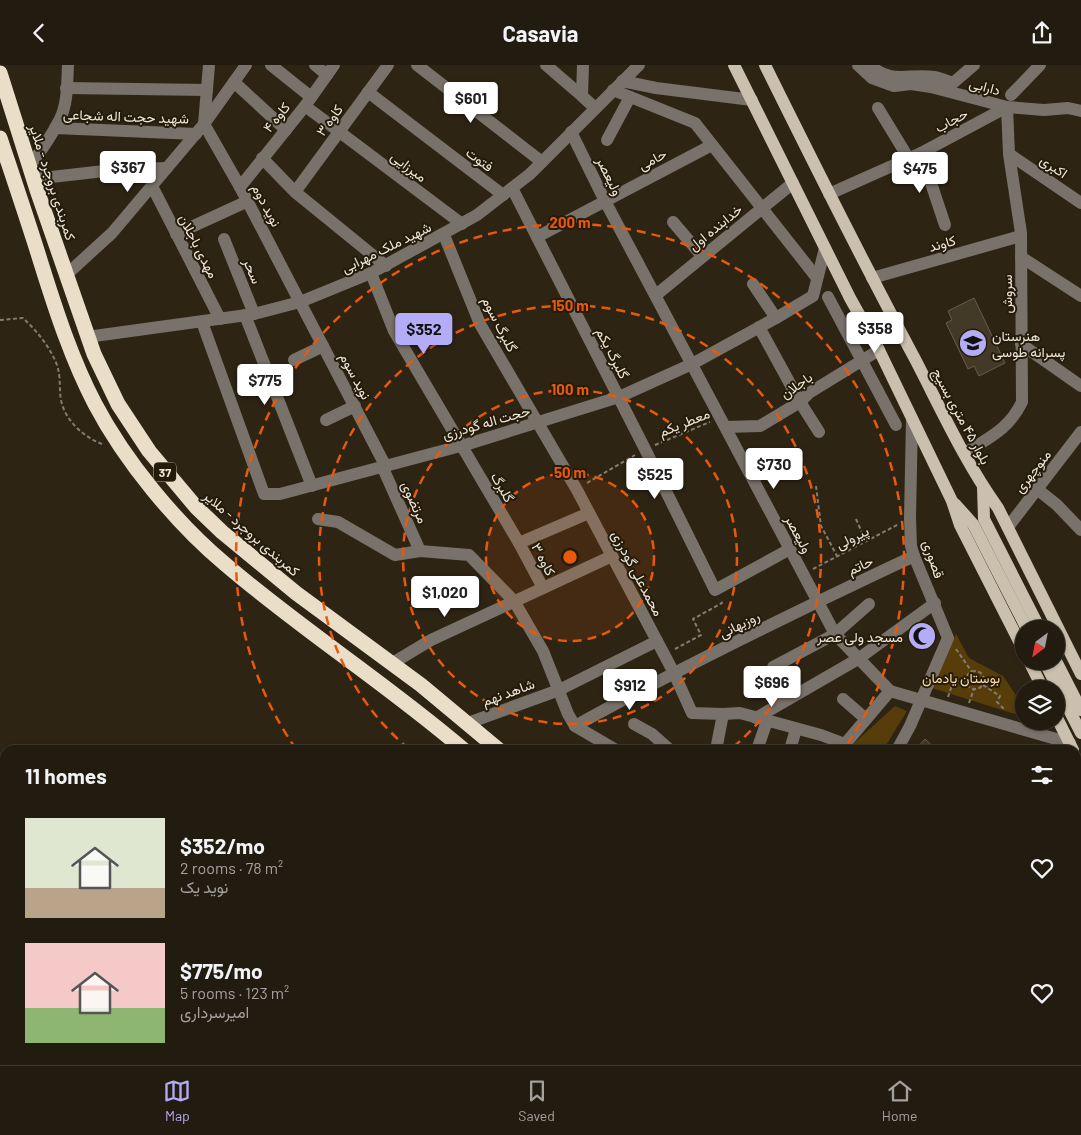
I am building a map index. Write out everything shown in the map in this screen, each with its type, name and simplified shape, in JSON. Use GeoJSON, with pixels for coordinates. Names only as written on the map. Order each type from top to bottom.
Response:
{"type":"FeatureCollection","features":[{"type":"Feature","properties":{"kind":"highway","name":"کمربندی بروجرد - ملایر"},"geometry":{"type":"LineString","coordinates":[[0,73],[88,337],[118,404],[169,477],[222,533],[275,576],[468,723],[493,745]]}},
{"type":"Feature","properties":{"kind":"highway","name":"37"},"geometry":{"type":"LineString","coordinates":[[0,138],[52,297],[76,362],[99,410],[132,462],[176,515],[224,563],[305,628],[397,696],[458,745]]}},
{"type":"Feature","properties":{"kind":"main road"},"geometry":{"type":"LineString","coordinates":[[734,65],[850,298],[879,350],[952,501],[960,525],[1015,633]]}},
{"type":"Feature","properties":{"kind":"main road","name":"بلوار ۴۵ متری بسیج"},"geometry":{"type":"LineString","coordinates":[[766,65],[872,278],[983,487],[998,508],[1081,673]]}},
{"type":"Feature","properties":{"kind":"main road"},"geometry":{"type":"LineString","coordinates":[[983,487],[978,521],[1023,620]]}},
{"type":"Feature","properties":{"kind":"main road"},"geometry":{"type":"LineString","coordinates":[[952,501],[978,521],[1035,620]]}},
{"type":"Feature","properties":{"kind":"main road"},"geometry":{"type":"LineString","coordinates":[[1049,670],[1081,733]]}},
{"type":"Feature","properties":{"kind":"main road"},"geometry":{"type":"LineString","coordinates":[[1061,670],[1081,710]]}},
{"type":"Feature","properties":{"kind":"main road"},"geometry":{"type":"LineString","coordinates":[[1063,730],[1071,745]]}},
{"type":"Feature","properties":{"kind":"street"},"geometry":{"type":"LineString","coordinates":[[30,165],[61,118],[68,65]]}},
{"type":"Feature","properties":{"kind":"street"},"geometry":{"type":"LineString","coordinates":[[200,129],[207,90],[209,65]]}},
{"type":"Feature","properties":{"kind":"street"},"geometry":{"type":"LineString","coordinates":[[66,275],[112,233],[200,129],[246,65]]}},
{"type":"Feature","properties":{"kind":"street","name":"میرزایی"},"geometry":{"type":"LineString","coordinates":[[271,65],[338,132],[462,224]]}},
{"type":"Feature","properties":{"kind":"street"},"geometry":{"type":"LineString","coordinates":[[315,65],[330,70]]}},
{"type":"Feature","properties":{"kind":"street","name":"کاوه ۳"},"geometry":{"type":"LineString","coordinates":[[294,192],[388,65]]}},
{"type":"Feature","properties":{"kind":"street"},"geometry":{"type":"LineString","coordinates":[[417,65],[542,162]]}},
{"type":"Feature","properties":{"kind":"street"},"geometry":{"type":"LineString","coordinates":[[546,65],[595,108]]}},
{"type":"Feature","properties":{"kind":"street"},"geometry":{"type":"LineString","coordinates":[[582,96],[584,65]]}},
{"type":"Feature","properties":{"kind":"street","name":"دارابی"},"geometry":{"type":"LineString","coordinates":[[858,65],[872,78],[894,86],[911,84],[931,87],[1006,107],[1068,108],[1081,111]]}},
{"type":"Feature","properties":{"kind":"street"},"geometry":{"type":"LineString","coordinates":[[870,65],[874,69],[894,78],[913,76],[934,77],[953,83],[970,66]]}},
{"type":"Feature","properties":{"kind":"street"},"geometry":{"type":"LineString","coordinates":[[1011,95],[1040,65]]}},
{"type":"Feature","properties":{"kind":"street","name":"شهید ملک مهرابی"},"geometry":{"type":"LineString","coordinates":[[88,337],[250,314],[300,302],[386,266],[477,215],[530,174],[618,86],[633,67]]}},
{"type":"Feature","properties":{"kind":"street","name":"کاوه ۴"},"geometry":{"type":"LineString","coordinates":[[240,187],[308,102],[330,70]]}},
{"type":"Feature","properties":{"kind":"street"},"geometry":{"type":"LineString","coordinates":[[234,82],[286,130]]}},
{"type":"Feature","properties":{"kind":"street"},"geometry":{"type":"LineString","coordinates":[[618,86],[656,88],[752,100]]}},
{"type":"Feature","properties":{"kind":"street"},"geometry":{"type":"LineString","coordinates":[[618,86],[630,97],[695,123],[817,278]]}},
{"type":"Feature","properties":{"kind":"street"},"geometry":{"type":"LineString","coordinates":[[66,88],[207,90]]}},
{"type":"Feature","properties":{"kind":"street","name":"فتوت"},"geometry":{"type":"LineString","coordinates":[[368,92],[507,192]]}},
{"type":"Feature","properties":{"kind":"street"},"geometry":{"type":"LineString","coordinates":[[607,140],[630,97]]}},
{"type":"Feature","properties":{"kind":"street","name":"حجاب"},"geometry":{"type":"LineString","coordinates":[[829,194],[909,159],[1006,107]]}},
{"type":"Feature","properties":{"kind":"street","name":"سروش"},"geometry":{"type":"LineString","coordinates":[[965,453],[1002,430],[1012,420],[1022,402],[1021,237],[1009,154],[1006,107]]}},
{"type":"Feature","properties":{"kind":"street"},"geometry":{"type":"LineString","coordinates":[[878,108],[909,159]]}},
{"type":"Feature","properties":{"kind":"street","name":"شهید حجت اله شجاعی"},"geometry":{"type":"LineString","coordinates":[[55,128],[200,129]]}},
{"type":"Feature","properties":{"kind":"street","name":"نوید دوم"},"geometry":{"type":"LineString","coordinates":[[200,129],[240,187],[300,302]]}},
{"type":"Feature","properties":{"kind":"street","name":"ولیعصر"},"geometry":{"type":"LineString","coordinates":[[571,132],[605,201],[835,634],[890,691],[1066,745]]}},
{"type":"Feature","properties":{"kind":"street","name":"حامی"},"geometry":{"type":"LineString","coordinates":[[537,237],[712,145]]}},
{"type":"Feature","properties":{"kind":"street"},"geometry":{"type":"LineString","coordinates":[[921,153],[945,225]]}},
{"type":"Feature","properties":{"kind":"street","name":"اکبری"},"geometry":{"type":"LineString","coordinates":[[1009,154],[1081,203]]}},
{"type":"Feature","properties":{"kind":"street"},"geometry":{"type":"LineString","coordinates":[[262,158],[294,192],[386,266]]}},
{"type":"Feature","properties":{"kind":"street"},"geometry":{"type":"LineString","coordinates":[[34,179],[113,170],[167,168]]}},
{"type":"Feature","properties":{"kind":"street","name":"خدابنده اول"},"geometry":{"type":"LineString","coordinates":[[656,295],[793,183]]}},
{"type":"Feature","properties":{"kind":"street","name":"مهدی باجلان"},"geometry":{"type":"LineString","coordinates":[[152,186],[220,319]]}},
{"type":"Feature","properties":{"kind":"street","name":"گلبرگ یکم"},"geometry":{"type":"LineString","coordinates":[[507,192],[537,237],[715,590]]}},
{"type":"Feature","properties":{"kind":"street"},"geometry":{"type":"LineString","coordinates":[[176,234],[248,201]]}},
{"type":"Feature","properties":{"kind":"street"},"geometry":{"type":"LineString","coordinates":[[673,223],[702,256]]}},
{"type":"Feature","properties":{"kind":"street","name":"گلبرگ سوم"},"geometry":{"type":"LineString","coordinates":[[444,235],[480,324],[538,422]]}},
{"type":"Feature","properties":{"kind":"street","name":"کاوند"},"geometry":{"type":"LineString","coordinates":[[872,278],[1021,237]]}},
{"type":"Feature","properties":{"kind":"street","name":"سحر"},"geometry":{"type":"LineString","coordinates":[[224,239],[312,486]]}},
{"type":"Feature","properties":{"kind":"street"},"geometry":{"type":"LineString","coordinates":[[826,248],[813,296],[850,298]]}},
{"type":"Feature","properties":{"kind":"street"},"geometry":{"type":"LineString","coordinates":[[1021,257],[1081,296]]}},
{"type":"Feature","properties":{"kind":"street","name":"گلبرگ"},"geometry":{"type":"LineString","coordinates":[[371,273],[394,331],[519,543]]}},
{"type":"Feature","properties":{"kind":"street"},"geometry":{"type":"LineString","coordinates":[[754,284],[776,318]]}},
{"type":"Feature","properties":{"kind":"street","name":"حجت اله گودرزی"},"geometry":{"type":"LineString","coordinates":[[202,321],[264,494],[280,493],[312,486],[461,445],[619,397],[692,364],[813,296]]}},
{"type":"Feature","properties":{"kind":"street"},"geometry":{"type":"LineString","coordinates":[[828,297],[896,425]]}},
{"type":"Feature","properties":{"kind":"street","name":"نوید سوم"},"geometry":{"type":"LineString","coordinates":[[300,302],[355,406],[383,465]]}},
{"type":"Feature","properties":{"kind":"street"},"geometry":{"type":"LineString","coordinates":[[759,327],[800,402],[819,432]]}},
{"type":"Feature","properties":{"kind":"street"},"geometry":{"type":"LineString","coordinates":[[1021,344],[1081,386]]}},
{"type":"Feature","properties":{"kind":"street"},"geometry":{"type":"LineString","coordinates":[[294,360],[323,346]]}},
{"type":"Feature","properties":{"kind":"street","name":"باجلان"},"geometry":{"type":"LineString","coordinates":[[723,422],[760,426],[879,350]]}},
{"type":"Feature","properties":{"kind":"street"},"geometry":{"type":"LineString","coordinates":[[326,420],[355,406]]}},
{"type":"Feature","properties":{"kind":"street","name":"قصوری"},"geometry":{"type":"LineString","coordinates":[[912,419],[911,546],[948,638]]}},
{"type":"Feature","properties":{"kind":"street","name":"محمدعلی گودرزی"},"geometry":{"type":"LineString","coordinates":[[538,422],[577,490],[664,654],[692,713],[723,714]]}},
{"type":"Feature","properties":{"kind":"street","name":"منوچهری"},"geometry":{"type":"LineString","coordinates":[[1008,527],[1081,432]]}},
{"type":"Feature","properties":{"kind":"street"},"geometry":{"type":"LineString","coordinates":[[753,479],[790,457]]}},
{"type":"Feature","properties":{"kind":"street","name":"مرتضوی"},"geometry":{"type":"LineString","coordinates":[[383,465],[420,551]]}},
{"type":"Feature","properties":{"kind":"street"},"geometry":{"type":"LineString","coordinates":[[1037,489],[1057,505],[1081,530]]}},
{"type":"Feature","properties":{"kind":"street"},"geometry":{"type":"LineString","coordinates":[[519,543],[589,513]]}},
{"type":"Feature","properties":{"kind":"street"},"geometry":{"type":"LineString","coordinates":[[318,519],[338,522],[395,555],[420,551],[469,555],[514,601],[544,651],[575,725],[608,745]]}},
{"type":"Feature","properties":{"kind":"street","name":"کاوه ۳"},"geometry":{"type":"LineString","coordinates":[[519,543],[543,588]]}},
{"type":"Feature","properties":{"kind":"street"},"geometry":{"type":"LineString","coordinates":[[715,590],[790,549]]}},
{"type":"Feature","properties":{"kind":"street"},"geometry":{"type":"LineString","coordinates":[[392,664],[431,640],[612,556]]}},
{"type":"Feature","properties":{"kind":"street","name":"حاتم"},"geometry":{"type":"LineString","coordinates":[[818,601],[914,557]]}},
{"type":"Feature","properties":{"kind":"street","name":"روزبهانی"},"geometry":{"type":"LineString","coordinates":[[575,725],[818,601]]}},
{"type":"Feature","properties":{"kind":"street"},"geometry":{"type":"LineString","coordinates":[[773,667],[835,634],[869,603]]}},
{"type":"Feature","properties":{"kind":"street"},"geometry":{"type":"LineString","coordinates":[[758,745],[762,720],[858,659],[935,603]]}},
{"type":"Feature","properties":{"kind":"street"},"geometry":{"type":"LineString","coordinates":[[900,745],[910,726],[948,638]]}},
{"type":"Feature","properties":{"kind":"street","name":"شاهد نهم"},"geometry":{"type":"LineString","coordinates":[[468,723],[559,689],[656,641]]}},
{"type":"Feature","properties":{"kind":"street"},"geometry":{"type":"LineString","coordinates":[[846,745],[890,691]]}},
{"type":"Feature","properties":{"kind":"street"},"geometry":{"type":"LineString","coordinates":[[843,699],[866,719]]}},
{"type":"Feature","properties":{"kind":"street"},"geometry":{"type":"LineString","coordinates":[[717,745],[723,714],[740,713],[821,735],[840,745]]}},
{"type":"Feature","properties":{"kind":"street"},"geometry":{"type":"LineString","coordinates":[[634,724],[652,734],[664,745]]}},
{"type":"Feature","properties":{"kind":"street"},"geometry":{"type":"LineString","coordinates":[[791,745],[796,729]]}},
{"type":"Feature","properties":{"kind":"path"},"geometry":{"type":"LineString","coordinates":[[0,320],[23,318],[35,329],[50,351],[57,366],[60,379],[61,401],[67,417],[77,429],[103,444]]}},
{"type":"Feature","properties":{"kind":"path","name":"معطر یکم"},"geometry":{"type":"LineString","coordinates":[[577,490],[645,449],[723,422]]}},
{"type":"Feature","properties":{"kind":"path"},"geometry":{"type":"LineString","coordinates":[[816,487],[822,526],[837,557]]}},
{"type":"Feature","properties":{"kind":"path","name":"پیرولی"},"geometry":{"type":"LineString","coordinates":[[804,574],[910,518]]}},
{"type":"Feature","properties":{"kind":"path"},"geometry":{"type":"LineString","coordinates":[[856,519],[866,542]]}},
{"type":"Feature","properties":{"kind":"path"},"geometry":{"type":"LineString","coordinates":[[664,654],[701,635],[693,619],[722,603],[715,590]]}},
{"type":"Feature","properties":{"kind":"path"},"geometry":{"type":"LineString","coordinates":[[948,638],[972,672]]}},
{"type":"Feature","properties":{"kind":"path"},"geometry":{"type":"LineString","coordinates":[[945,707],[953,681],[967,679],[972,672],[978,671],[984,679],[983,685],[974,689],[969,686],[967,679]]}},
{"type":"Feature","properties":{"kind":"path"},"geometry":{"type":"LineString","coordinates":[[983,685],[1000,696],[997,702],[1003,709],[999,723]]}},
{"type":"Feature","properties":{"kind":"green space","name":"بوستان یادمان"},"geometry":{"type":"Polygon","coordinates":[[[956,634],[969,658],[1003,676],[1015,694],[1015,714],[932,688],[956,634]]]}},
{"type":"Feature","properties":{"kind":"green space"},"geometry":{"type":"Polygon","coordinates":[[[895,706],[907,711],[886,745],[852,745],[895,706]]]}},
{"type":"Feature","properties":{"kind":"building"},"geometry":{"type":"Polygon","coordinates":[[[974,298],[1005,363],[979,376],[974,366],[968,369],[946,323],[952,320],[948,311],[974,298]]]}},
{"type":"Feature","properties":{"kind":"building"},"geometry":{"type":"Polygon","coordinates":[[[925,739],[932,745],[920,745],[925,739]]]}},
{"type":"Feature","properties":{"kind":"place","name":"هنرستان پسرانه طوسی"},"geometry":{"type":"Point","coordinates":[973,343]}},
{"type":"Feature","properties":{"kind":"place","name":"مسجد ولی عصر"},"geometry":{"type":"Point","coordinates":[922,636]}}]}
